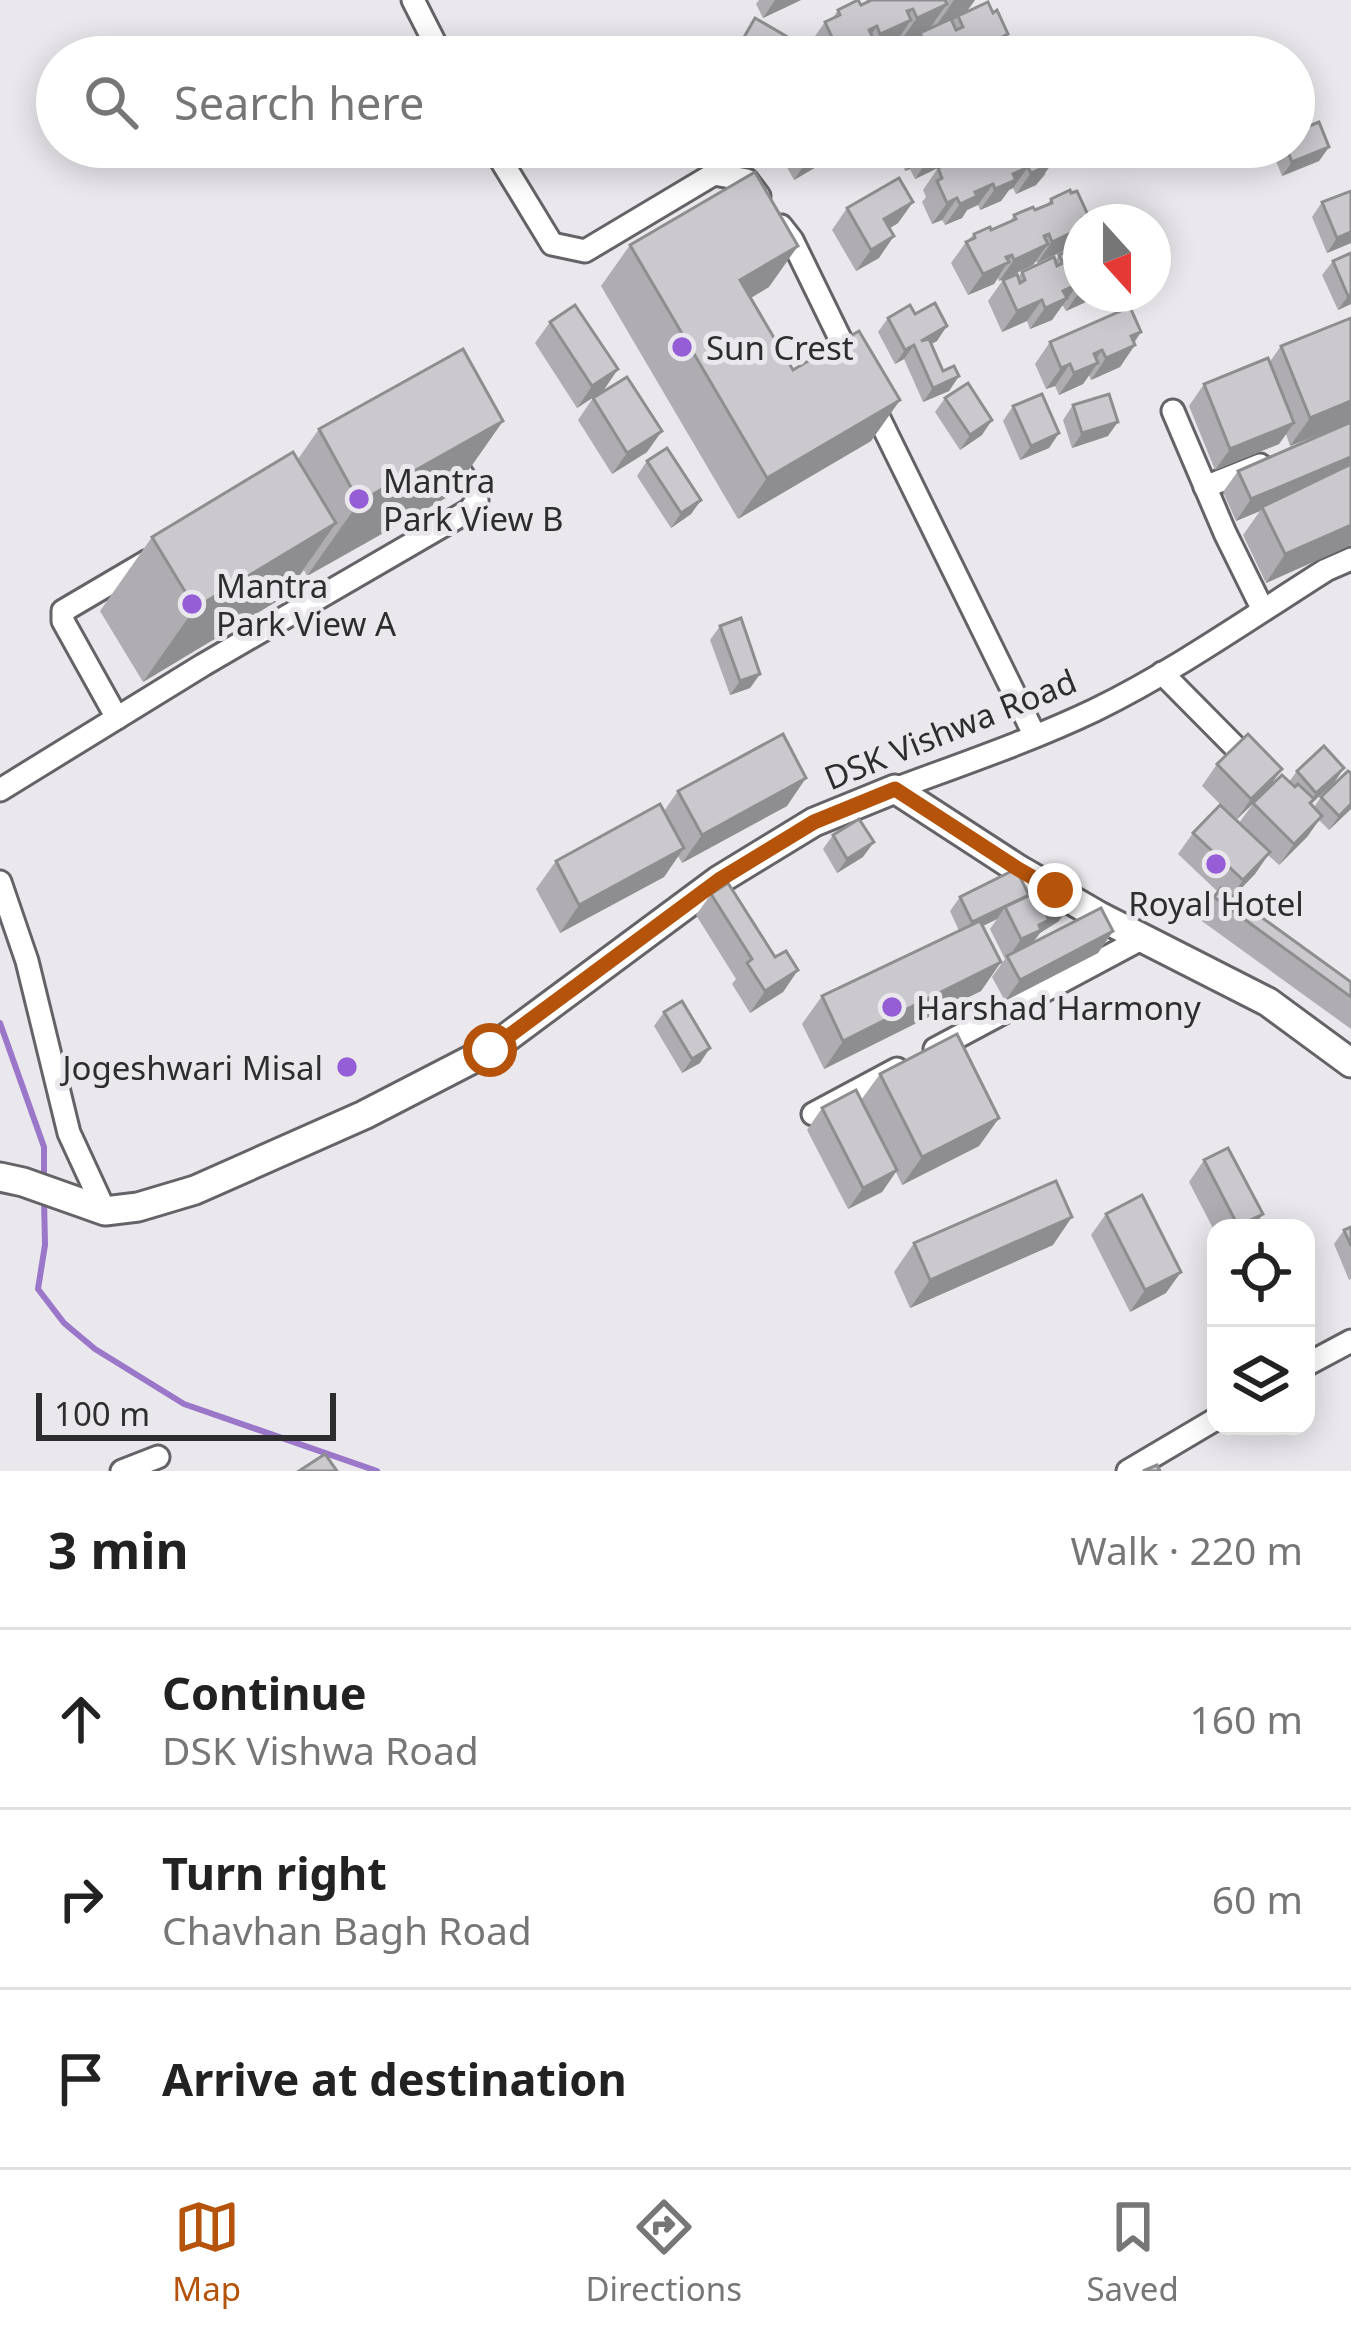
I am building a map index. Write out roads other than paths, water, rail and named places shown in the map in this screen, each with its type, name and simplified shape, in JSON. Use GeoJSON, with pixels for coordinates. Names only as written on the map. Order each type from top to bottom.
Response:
{"type":"FeatureCollection","features":[{"type":"Feature","properties":{"kind":"street"},"geometry":{"type":"LineString","coordinates":[[413,0],[431,36]]}},
{"type":"Feature","properties":{"kind":"street"},"geometry":{"type":"LineString","coordinates":[[506,168],[552,244],[585,251],[714,174],[747,180],[792,240],[1035,736]]}},
{"type":"Feature","properties":{"kind":"street"},"geometry":{"type":"LineString","coordinates":[[1173,411],[1205,487],[1236,529],[1263,610]]}},
{"type":"Feature","properties":{"kind":"street"},"geometry":{"type":"LineString","coordinates":[[0,790],[475,506],[475,494],[435,434]]}},
{"type":"Feature","properties":{"kind":"street"},"geometry":{"type":"LineString","coordinates":[[1205,487],[1288,454]]}},
{"type":"Feature","properties":{"kind":"street"},"geometry":{"type":"LineString","coordinates":[[117,718],[63,621],[63,611],[166,550]]}},
{"type":"Feature","properties":{"kind":"street","name":"DSK Vishwa Road"},"geometry":{"type":"LineString","coordinates":[[94,1208],[139,1207],[195,1190],[434,1080],[490,1050],[719,880],[814,822],[1095,710],[1351,559]]}},
{"type":"Feature","properties":{"kind":"street"},"geometry":{"type":"LineString","coordinates":[[295,586],[308,606]]}},
{"type":"Feature","properties":{"kind":"street"},"geometry":{"type":"LineString","coordinates":[[1162,673],[1270,782]]}},
{"type":"Feature","properties":{"kind":"street"},"geometry":{"type":"LineString","coordinates":[[895,789],[1089,921],[1141,939],[1268,1002],[1351,1063]]}},
{"type":"Feature","properties":{"kind":"street"},"geometry":{"type":"LineString","coordinates":[[0,882],[27,961],[69,1133],[94,1208]]}},
{"type":"Feature","properties":{"kind":"street"},"geometry":{"type":"LineString","coordinates":[[814,1114],[1141,939]]}},
{"type":"Feature","properties":{"kind":"street"},"geometry":{"type":"LineString","coordinates":[[12,1180],[94,1208]]}},
{"type":"Feature","properties":{"kind":"street"},"geometry":{"type":"LineString","coordinates":[[1315,1360],[1351,1341]]}},
{"type":"Feature","properties":{"kind":"street"},"geometry":{"type":"LineString","coordinates":[[1128,1471],[1207,1424]]}},
{"type":"Feature","properties":{"kind":"street"},"geometry":{"type":"LineString","coordinates":[[122,1471],[158,1457]]}},
{"type":"Feature","properties":{"kind":"waterway"},"geometry":{"type":"LineString","coordinates":[[0,1023],[44,1147],[44,1180]]}},
{"type":"Feature","properties":{"kind":"waterway"},"geometry":{"type":"LineString","coordinates":[[44,1199],[45,1245],[38,1289],[64,1323],[95,1349],[184,1404],[377,1471]]}},
{"type":"Feature","properties":{"kind":"place","name":"Sun Crest"},"geometry":{"type":"Point","coordinates":[682,347]}},
{"type":"Feature","properties":{"kind":"place","name":"Mantra Park View B"},"geometry":{"type":"Point","coordinates":[359,499]}},
{"type":"Feature","properties":{"kind":"place","name":"Mantra Park View A"},"geometry":{"type":"Point","coordinates":[192,604]}},
{"type":"Feature","properties":{"kind":"place","name":"Royal Hotel"},"geometry":{"type":"Point","coordinates":[1216,864]}},
{"type":"Feature","properties":{"kind":"place","name":"Harshad Harmony"},"geometry":{"type":"Point","coordinates":[892,1007]}},
{"type":"Feature","properties":{"kind":"place","name":"Jogeshwari Misal"},"geometry":{"type":"Point","coordinates":[347,1067]}}]}
